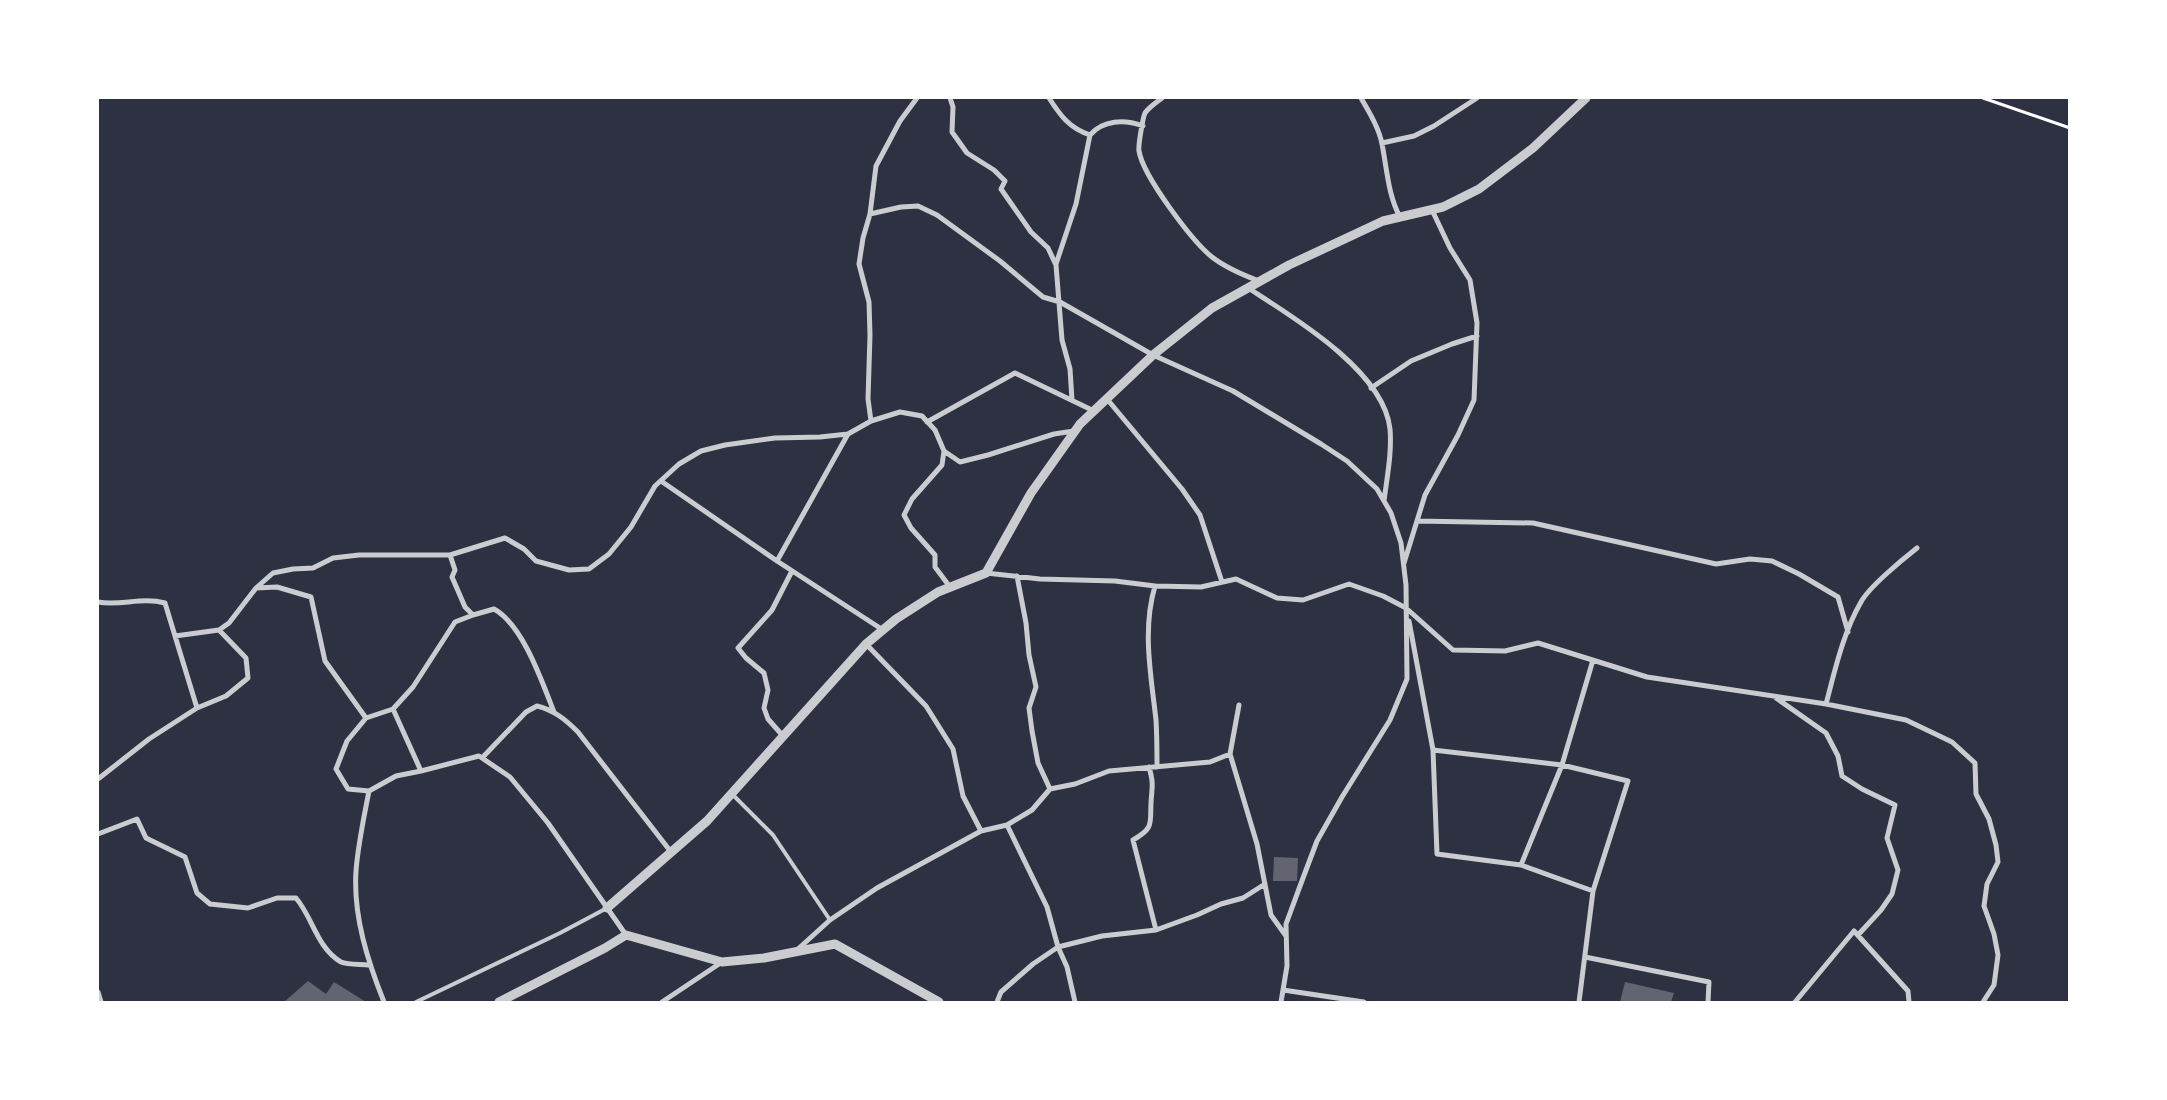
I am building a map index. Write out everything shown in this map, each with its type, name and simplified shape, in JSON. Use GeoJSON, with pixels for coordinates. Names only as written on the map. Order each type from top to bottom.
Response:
{"type":"FeatureCollection","features":[{"type":"Feature","properties":{"kind":"street"},"geometry":{"type":"LineString","coordinates":[[872,421],[868,399],[869,302],[859,264],[863,238],[870,214],[876,166],[900,121],[917,98]]}},
{"type":"Feature","properties":{"kind":"street"},"geometry":{"type":"LineString","coordinates":[[950,98],[953,107],[952,132],[967,153],[994,170],[1005,181],[1001,189],[1031,232],[1048,248],[1056,264],[1062,340],[1070,369],[1072,400]]}},
{"type":"Feature","properties":{"kind":"street"},"geometry":{"type":"LineString","coordinates":[[1049,98],[1066,122],[1078,131],[1090,134]]}},
{"type":"Feature","properties":{"kind":"street"},"geometry":{"type":"LineString","coordinates":[[1162,98],[1144,114],[1139,150],[1147,170],[1192,239],[1212,258],[1238,273],[1260,282]]}},
{"type":"Feature","properties":{"kind":"street"},"geometry":{"type":"LineString","coordinates":[[1361,98],[1377,127],[1382,143],[1388,180],[1395,207],[1400,217]]}},
{"type":"Feature","properties":{"kind":"street"},"geometry":{"type":"LineString","coordinates":[[1382,143],[1414,136],[1434,126],[1477,98]]}},
{"type":"Feature","properties":{"kind":"street"},"geometry":{"type":"LineString","coordinates":[[986,572],[1031,493],[1074,431],[1153,355],[1212,308],[1289,265],[1383,221],[1442,207],[1480,189],[1533,148],[1586,98]]}},
{"type":"Feature","properties":{"kind":"street"},"geometry":{"type":"LineString","coordinates":[[1056,264],[1076,204],[1090,134],[1098,126],[1116,122],[1134,122],[1142,126]]}},
{"type":"Feature","properties":{"kind":"street"},"geometry":{"type":"LineString","coordinates":[[870,214],[902,207],[918,206],[952,225],[1043,297],[1060,302],[1153,355],[1233,392],[1320,444],[1353,467],[1377,489],[1391,513],[1401,543],[1404,566],[1407,679],[1390,720],[1342,797],[1317,842],[1286,924],[1287,966],[1281,1002]]}},
{"type":"Feature","properties":{"kind":"street"},"geometry":{"type":"LineString","coordinates":[[1404,566],[1425,495],[1458,435],[1474,400],[1477,323],[1470,280],[1450,248],[1432,210]]}},
{"type":"Feature","properties":{"kind":"street"},"geometry":{"type":"LineString","coordinates":[[1248,288],[1333,346],[1380,400],[1390,427],[1390,453],[1384,502]]}},
{"type":"Feature","properties":{"kind":"street"},"geometry":{"type":"LineString","coordinates":[[1371,388],[1411,361],[1477,336]]}},
{"type":"Feature","properties":{"kind":"street"},"geometry":{"type":"LineString","coordinates":[[927,422],[1014,373],[1094,411]]}},
{"type":"Feature","properties":{"kind":"street"},"geometry":{"type":"LineString","coordinates":[[1107,399],[1182,489],[1200,515],[1222,582]]}},
{"type":"Feature","properties":{"kind":"street"},"geometry":{"type":"LineString","coordinates":[[174,636],[219,630],[229,623],[256,588],[273,573],[313,568],[333,558],[359,555],[450,555],[505,538],[524,549],[536,561],[569,570],[588,568],[609,554],[630,527],[655,486],[679,464],[701,451],[725,444],[775,438],[848,434],[872,421],[900,412],[922,416],[935,430],[944,452],[942,464],[912,499],[904,515],[912,528],[935,555],[935,567],[950,587]]}},
{"type":"Feature","properties":{"kind":"street"},"geometry":{"type":"LineString","coordinates":[[944,452],[960,462],[1054,434],[1074,431]]}},
{"type":"Feature","properties":{"kind":"street"},"geometry":{"type":"LineString","coordinates":[[777,561],[848,434]]}},
{"type":"Feature","properties":{"kind":"street"},"geometry":{"type":"LineString","coordinates":[[661,481],[777,561],[883,630]]}},
{"type":"Feature","properties":{"kind":"street"},"geometry":{"type":"LineString","coordinates":[[1417,521],[1533,523],[1716,564],[1750,559],[1772,561],[1799,574],[1838,597],[1848,632]]}},
{"type":"Feature","properties":{"kind":"street"},"geometry":{"type":"LineString","coordinates":[[1826,704],[1842,644],[1862,600],[1900,561],[1917,548]]}},
{"type":"Feature","properties":{"kind":"street"},"geometry":{"type":"LineString","coordinates":[[450,555],[455,570],[452,577],[465,607],[473,615]]}},
{"type":"Feature","properties":{"kind":"street"},"geometry":{"type":"LineString","coordinates":[[784,737],[768,719],[764,708],[768,690],[764,673],[746,658],[738,648],[772,610],[792,571]]}},
{"type":"Feature","properties":{"kind":"street"},"geometry":{"type":"LineString","coordinates":[[607,908],[707,821],[866,644],[904,614],[938,592],[986,572],[1066,581],[1115,581],[1155,586],[1201,587],[1236,579],[1277,598],[1302,600],[1349,584],[1383,596],[1406,608],[1453,650],[1505,651],[1538,643],[1647,677],[1826,704],[1906,720],[1952,742],[1975,763],[1976,794],[1989,819],[1996,845],[1998,862],[1987,884],[1984,906],[1994,934],[1998,955],[1994,985],[1983,1002]]}},
{"type":"Feature","properties":{"kind":"street"},"geometry":{"type":"LineString","coordinates":[[1017,576],[1026,623],[1028,656],[1036,687],[1029,708],[1032,731],[1038,763],[1050,789]]}},
{"type":"Feature","properties":{"kind":"street"},"geometry":{"type":"LineString","coordinates":[[1155,586],[1150,602],[1147,632],[1156,723],[1158,767]]}},
{"type":"Feature","properties":{"kind":"street"},"geometry":{"type":"LineString","coordinates":[[256,588],[277,587],[311,597],[325,661],[366,718]]}},
{"type":"Feature","properties":{"kind":"street"},"geometry":{"type":"LineString","coordinates":[[98,602],[111,605],[151,600],[164,603],[197,708]]}},
{"type":"Feature","properties":{"kind":"street"},"geometry":{"type":"LineString","coordinates":[[1406,608],[1433,750],[1437,854],[1521,865],[1593,891]]}},
{"type":"Feature","properties":{"kind":"street"},"geometry":{"type":"LineString","coordinates":[[554,712],[534,662],[506,615],[494,609],[456,622],[413,687],[393,709],[366,718],[347,741],[336,769],[348,789],[369,791],[396,776],[479,756],[510,777],[548,823],[626,935],[722,962],[835,944],[939,1002]]}},
{"type":"Feature","properties":{"kind":"street"},"geometry":{"type":"LineString","coordinates":[[98,779],[149,739],[197,708],[226,696],[248,678],[246,658],[219,630]]}},
{"type":"Feature","properties":{"kind":"street"},"geometry":{"type":"LineString","coordinates":[[866,644],[926,706],[953,749],[964,796],[981,831]]}},
{"type":"Feature","properties":{"kind":"street"},"geometry":{"type":"LineString","coordinates":[[1521,865],[1562,765],[1593,660]]}},
{"type":"Feature","properties":{"kind":"street"},"geometry":{"type":"LineString","coordinates":[[1773,696],[1826,733],[1838,756],[1842,776],[1862,789],[1895,805],[1887,838],[1898,870],[1892,894],[1882,910],[1858,935]]}},
{"type":"Feature","properties":{"kind":"street"},"geometry":{"type":"LineString","coordinates":[[1239,705],[1230,754],[1257,844],[1271,915],[1286,937]]}},
{"type":"Feature","properties":{"kind":"street"},"geometry":{"type":"LineString","coordinates":[[482,758],[526,712],[536,706],[554,712],[565,719],[578,732],[671,852]]}},
{"type":"Feature","properties":{"kind":"street"},"geometry":{"type":"LineString","coordinates":[[393,709],[421,771]]}},
{"type":"Feature","properties":{"kind":"street"},"geometry":{"type":"LineString","coordinates":[[1433,750],[1562,765],[1628,781],[1593,891],[1579,1002]]}},
{"type":"Feature","properties":{"kind":"street"},"geometry":{"type":"LineString","coordinates":[[796,951],[830,920],[877,888],[981,831],[1007,825],[1032,810],[1050,789],[1075,784],[1109,771],[1210,762],[1230,754]]}},
{"type":"Feature","properties":{"kind":"street"},"geometry":{"type":"LineString","coordinates":[[1149,767],[1154,782],[1151,803],[1152,820],[1145,833],[1133,840],[1156,930]]}},
{"type":"Feature","properties":{"kind":"street"},"geometry":{"type":"LineString","coordinates":[[369,791],[362,824],[356,873],[358,910],[369,965],[384,1002]]}},
{"type":"Feature","properties":{"kind":"street"},"geometry":{"type":"LineString","coordinates":[[98,834],[137,819],[146,838],[185,857],[197,893],[210,904],[248,908],[277,898],[296,898],[306,909],[321,943],[342,962],[369,965]]}},
{"type":"Feature","properties":{"kind":"street"},"geometry":{"type":"LineString","coordinates":[[1007,825],[1047,907],[1058,947],[1067,967],[1075,1002]]}},
{"type":"Feature","properties":{"kind":"street"},"geometry":{"type":"LineString","coordinates":[[996,1002],[1002,992],[1033,964],[1058,947],[1102,936],[1156,930],[1197,916],[1221,904],[1243,898],[1265,884]]}},
{"type":"Feature","properties":{"kind":"street"},"geometry":{"type":"LineString","coordinates":[[1795,1002],[1854,931],[1908,991],[1908,1002]]}},
{"type":"Feature","properties":{"kind":"street"},"geometry":{"type":"LineString","coordinates":[[499,1002],[605,948],[626,935]]}},
{"type":"Feature","properties":{"kind":"street"},"geometry":{"type":"LineString","coordinates":[[1584,957],[1709,982],[1708,1002]]}},
{"type":"Feature","properties":{"kind":"street"},"geometry":{"type":"LineString","coordinates":[[662,1002],[722,962]]}},
{"type":"Feature","properties":{"kind":"street"},"geometry":{"type":"LineString","coordinates":[[1283,990],[1364,1002]]}},
{"type":"Feature","properties":{"kind":"street"},"geometry":{"type":"LineString","coordinates":[[98,992],[101,1002]]}},
{"type":"Feature","properties":{"kind":"lane"},"geometry":{"type":"LineString","coordinates":[[732,794],[773,835],[830,920]]}},
{"type":"Feature","properties":{"kind":"lane"},"geometry":{"type":"LineString","coordinates":[[416,1002],[560,933],[607,908]]}},
{"type":"Feature","properties":{"kind":"path"},"geometry":{"type":"LineString","coordinates":[[1983,98],[2070,128]]}},
{"type":"Feature","properties":{"kind":"building"},"geometry":{"type":"Polygon","coordinates":[[[1274,857],[1298,858],[1297,881],[1273,881],[1274,857]]]}},
{"type":"Feature","properties":{"kind":"building"},"geometry":{"type":"Polygon","coordinates":[[[308,981],[326,994],[334,982],[366,1002],[284,1002],[308,981]]]}},
{"type":"Feature","properties":{"kind":"building"},"geometry":{"type":"Polygon","coordinates":[[[1625,982],[1674,993],[1671,1002],[1620,1002],[1625,982]]]}}]}
